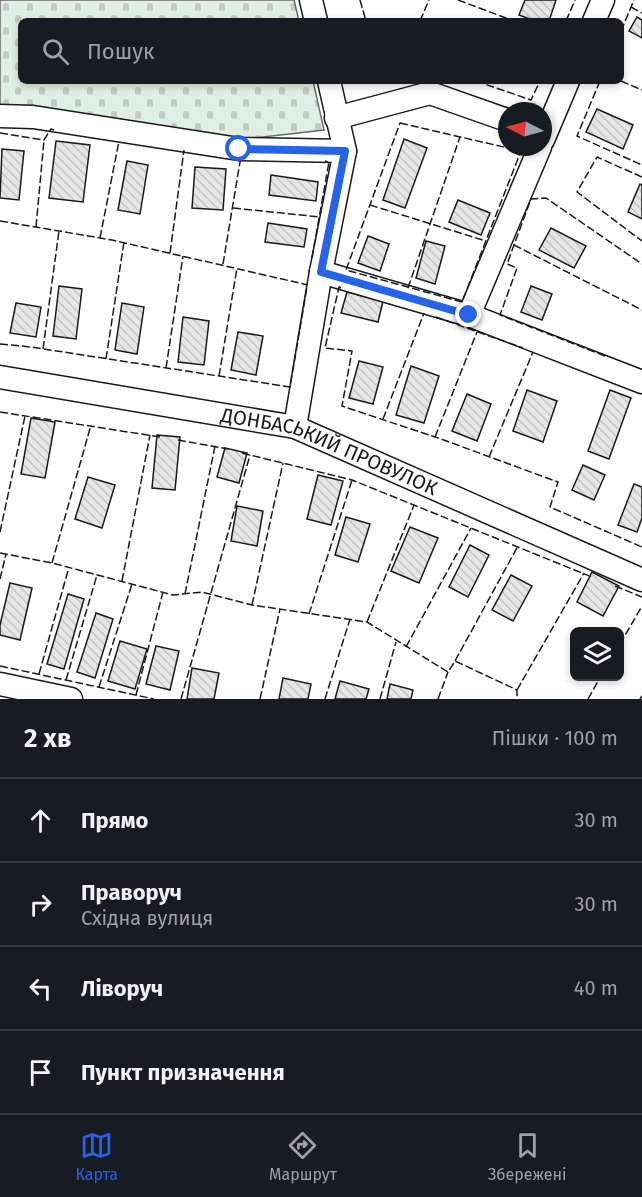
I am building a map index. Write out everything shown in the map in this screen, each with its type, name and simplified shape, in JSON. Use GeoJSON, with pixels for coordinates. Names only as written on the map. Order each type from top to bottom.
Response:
{"type":"FeatureCollection","features":[{"type":"Feature","properties":{"kind":"street"},"geometry":{"type":"LineString","coordinates":[[311,0],[315,18]]}},
{"type":"Feature","properties":{"kind":"street"},"geometry":{"type":"LineString","coordinates":[[595,18],[603,0]]}},
{"type":"Feature","properties":{"kind":"street"},"geometry":{"type":"LineString","coordinates":[[295,427],[321,272],[345,151],[330,84]]}},
{"type":"Feature","properties":{"kind":"street"},"geometry":{"type":"LineString","coordinates":[[552,117],[567,84]]}},
{"type":"Feature","properties":{"kind":"street"},"geometry":{"type":"LineString","coordinates":[[336,118],[430,93],[498,117]]}},
{"type":"Feature","properties":{"kind":"street"},"geometry":{"type":"LineString","coordinates":[[0,116],[33,117],[239,149],[345,151]]}},
{"type":"Feature","properties":{"kind":"street"},"geometry":{"type":"LineString","coordinates":[[469,315],[535,156]]}},
{"type":"Feature","properties":{"kind":"street"},"geometry":{"type":"LineString","coordinates":[[321,272],[469,315],[642,382]]}},
{"type":"Feature","properties":{"kind":"street","name":"ДОНБАСЬКИЙ ПРОВУЛОК"},"geometry":{"type":"LineString","coordinates":[[0,377],[295,427],[642,580]]}},
{"type":"Feature","properties":{"kind":"street"},"geometry":{"type":"LineString","coordinates":[[0,684],[36,695],[71,699]]}},
{"type":"Feature","properties":{"kind":"green space"},"geometry":{"type":"Polygon","coordinates":[[[0,0],[294,0],[298,18],[18,18],[18,84],[314,84],[324,130],[246,139],[0,107],[0,0]]]}},
{"type":"Feature","properties":{"kind":"building"},"geometry":{"type":"Polygon","coordinates":[[[525,0],[556,0],[550,18],[527,18],[519,15],[525,0]]]}},
{"type":"Feature","properties":{"kind":"building"},"geometry":{"type":"Polygon","coordinates":[[[637,17],[642,20],[642,38],[629,31],[637,17]]]}},
{"type":"Feature","properties":{"kind":"building"},"geometry":{"type":"Polygon","coordinates":[[[597,109],[633,125],[623,149],[586,132],[597,109]]]}},
{"type":"Feature","properties":{"kind":"building"},"geometry":{"type":"Polygon","coordinates":[[[404,139],[427,148],[405,208],[383,200],[404,139]]]}},
{"type":"Feature","properties":{"kind":"building"},"geometry":{"type":"Polygon","coordinates":[[[56,141],[90,145],[83,202],[49,198],[56,141]]]}},
{"type":"Feature","properties":{"kind":"building"},"geometry":{"type":"Polygon","coordinates":[[[2,149],[24,151],[19,200],[0,198],[2,149]]]}},
{"type":"Feature","properties":{"kind":"building"},"geometry":{"type":"Polygon","coordinates":[[[127,161],[148,165],[140,214],[118,210],[127,161]]]}},
{"type":"Feature","properties":{"kind":"building"},"geometry":{"type":"Polygon","coordinates":[[[195,167],[226,169],[223,210],[192,208],[195,167]]]}},
{"type":"Feature","properties":{"kind":"building"},"geometry":{"type":"Polygon","coordinates":[[[271,175],[318,182],[316,201],[269,195],[271,175]]]}},
{"type":"Feature","properties":{"kind":"building"},"geometry":{"type":"Polygon","coordinates":[[[640,184],[642,185],[642,219],[628,212],[640,184]]]}},
{"type":"Feature","properties":{"kind":"building"},"geometry":{"type":"Polygon","coordinates":[[[458,200],[490,213],[481,235],[449,222],[458,200]]]}},
{"type":"Feature","properties":{"kind":"building"},"geometry":{"type":"Polygon","coordinates":[[[268,223],[307,229],[304,247],[265,242],[268,223]]]}},
{"type":"Feature","properties":{"kind":"building"},"geometry":{"type":"Polygon","coordinates":[[[551,228],[586,246],[574,268],[539,250],[551,228]]]}},
{"type":"Feature","properties":{"kind":"building"},"geometry":{"type":"Polygon","coordinates":[[[368,236],[389,244],[380,271],[358,263],[368,236]]]}},
{"type":"Feature","properties":{"kind":"building"},"geometry":{"type":"Polygon","coordinates":[[[426,241],[445,246],[435,284],[416,278],[426,241]]]}},
{"type":"Feature","properties":{"kind":"building"},"geometry":{"type":"Polygon","coordinates":[[[59,286],[82,289],[76,339],[53,336],[59,286]]]}},
{"type":"Feature","properties":{"kind":"building"},"geometry":{"type":"Polygon","coordinates":[[[531,286],[552,294],[542,320],[521,312],[531,286]]]}},
{"type":"Feature","properties":{"kind":"building"},"geometry":{"type":"Polygon","coordinates":[[[347,292],[383,301],[378,322],[341,313],[347,292]]]}},
{"type":"Feature","properties":{"kind":"building"},"geometry":{"type":"Polygon","coordinates":[[[16,303],[41,307],[36,337],[10,333],[16,303]]]}},
{"type":"Feature","properties":{"kind":"building"},"geometry":{"type":"Polygon","coordinates":[[[122,303],[144,307],[137,354],[115,350],[122,303]]]}},
{"type":"Feature","properties":{"kind":"building"},"geometry":{"type":"Polygon","coordinates":[[[183,317],[209,321],[204,365],[178,362],[183,317]]]}},
{"type":"Feature","properties":{"kind":"building"},"geometry":{"type":"Polygon","coordinates":[[[238,332],[263,336],[256,375],[231,370],[238,332]]]}},
{"type":"Feature","properties":{"kind":"building"},"geometry":{"type":"Polygon","coordinates":[[[359,361],[383,367],[373,404],[349,398],[359,361]]]}},
{"type":"Feature","properties":{"kind":"building"},"geometry":{"type":"Polygon","coordinates":[[[411,366],[439,376],[424,423],[396,415],[411,366]]]}},
{"type":"Feature","properties":{"kind":"building"},"geometry":{"type":"Polygon","coordinates":[[[527,390],[557,401],[543,442],[513,431],[527,390]]]}},
{"type":"Feature","properties":{"kind":"building"},"geometry":{"type":"Polygon","coordinates":[[[610,390],[631,398],[609,459],[588,451],[610,390]]]}},
{"type":"Feature","properties":{"kind":"building"},"geometry":{"type":"Polygon","coordinates":[[[467,394],[491,404],[477,441],[452,431],[467,394]]]}},
{"type":"Feature","properties":{"kind":"building"},"geometry":{"type":"Polygon","coordinates":[[[31,418],[55,422],[45,478],[21,474],[31,418]]]}},
{"type":"Feature","properties":{"kind":"building"},"geometry":{"type":"Polygon","coordinates":[[[157,435],[180,437],[175,490],[152,488],[157,435]]]}},
{"type":"Feature","properties":{"kind":"building"},"geometry":{"type":"Polygon","coordinates":[[[225,448],[247,453],[239,483],[217,477],[225,448]]]}},
{"type":"Feature","properties":{"kind":"building"},"geometry":{"type":"Polygon","coordinates":[[[583,465],[605,475],[594,500],[572,490],[583,465]]]}},
{"type":"Feature","properties":{"kind":"building"},"geometry":{"type":"Polygon","coordinates":[[[318,475],[343,481],[331,525],[307,519],[318,475]]]}},
{"type":"Feature","properties":{"kind":"building"},"geometry":{"type":"Polygon","coordinates":[[[88,477],[115,485],[102,528],[75,519],[88,477]]]}},
{"type":"Feature","properties":{"kind":"building"},"geometry":{"type":"Polygon","coordinates":[[[634,484],[642,487],[642,518],[637,532],[618,525],[634,484]]]}},
{"type":"Feature","properties":{"kind":"building"},"geometry":{"type":"Polygon","coordinates":[[[237,506],[263,511],[257,546],[231,541],[237,506]]]}},
{"type":"Feature","properties":{"kind":"building"},"geometry":{"type":"Polygon","coordinates":[[[346,517],[370,524],[358,562],[335,555],[346,517]]]}},
{"type":"Feature","properties":{"kind":"building"},"geometry":{"type":"Polygon","coordinates":[[[410,527],[438,538],[419,583],[391,571],[410,527]]]}},
{"type":"Feature","properties":{"kind":"building"},"geometry":{"type":"Polygon","coordinates":[[[470,545],[489,555],[468,597],[449,587],[470,545]]]}},
{"type":"Feature","properties":{"kind":"building"},"geometry":{"type":"Polygon","coordinates":[[[592,572],[619,586],[603,616],[577,602],[592,572]]]}},
{"type":"Feature","properties":{"kind":"building"},"geometry":{"type":"Polygon","coordinates":[[[511,575],[532,586],[513,621],[492,610],[511,575]]]}},
{"type":"Feature","properties":{"kind":"building"},"geometry":{"type":"Polygon","coordinates":[[[10,583],[32,588],[20,640],[0,635],[0,625],[10,583]]]}},
{"type":"Feature","properties":{"kind":"building"},"geometry":{"type":"Polygon","coordinates":[[[68,594],[84,599],[64,669],[47,664],[68,594]]]}},
{"type":"Feature","properties":{"kind":"building"},"geometry":{"type":"Polygon","coordinates":[[[96,613],[113,619],[95,678],[77,672],[96,613]]]}},
{"type":"Feature","properties":{"kind":"building"},"geometry":{"type":"Polygon","coordinates":[[[120,641],[147,649],[135,689],[108,681],[120,641]]]}},
{"type":"Feature","properties":{"kind":"building"},"geometry":{"type":"Polygon","coordinates":[[[156,646],[179,651],[170,690],[146,684],[156,646]]]}},
{"type":"Feature","properties":{"kind":"building"},"geometry":{"type":"Polygon","coordinates":[[[192,668],[219,673],[214,699],[187,699],[192,668]]]}},
{"type":"Feature","properties":{"kind":"building"},"geometry":{"type":"Polygon","coordinates":[[[283,678],[311,684],[308,699],[279,699],[283,678]]]}},
{"type":"Feature","properties":{"kind":"building"},"geometry":{"type":"Polygon","coordinates":[[[340,681],[369,689],[366,699],[335,699],[340,681]]]}},
{"type":"Feature","properties":{"kind":"building"},"geometry":{"type":"Polygon","coordinates":[[[390,684],[413,690],[411,699],[387,699],[390,684]]]}},
{"type":"Feature","properties":{"kind":"fence"},"geometry":{"type":"LineString","coordinates":[[360,0],[365,18]]}},
{"type":"Feature","properties":{"kind":"fence"},"geometry":{"type":"LineString","coordinates":[[421,18],[429,0]]}},
{"type":"Feature","properties":{"kind":"fence"},"geometry":{"type":"LineString","coordinates":[[458,0],[506,18]]}},
{"type":"Feature","properties":{"kind":"fence"},"geometry":{"type":"LineString","coordinates":[[567,18],[575,0]]}},
{"type":"Feature","properties":{"kind":"fence"},"geometry":{"type":"LineString","coordinates":[[624,24],[634,0]]}},
{"type":"Feature","properties":{"kind":"fence"},"geometry":{"type":"LineString","coordinates":[[631,7],[642,13]]}},
{"type":"Feature","properties":{"kind":"fence"},"geometry":{"type":"LineString","coordinates":[[624,82],[642,90]]}},
{"type":"Feature","properties":{"kind":"fence"},"geometry":{"type":"LineString","coordinates":[[485,84],[531,100],[539,84]]}},
{"type":"Feature","properties":{"kind":"fence"},"geometry":{"type":"LineString","coordinates":[[599,84],[577,136],[642,165]]}},
{"type":"Feature","properties":{"kind":"fence"},"geometry":{"type":"LineString","coordinates":[[400,123],[521,151],[462,302],[346,270],[400,123]]}},
{"type":"Feature","properties":{"kind":"fence"},"geometry":{"type":"LineString","coordinates":[[0,133],[44,140],[51,129],[54,130]]}},
{"type":"Feature","properties":{"kind":"fence"},"geometry":{"type":"LineString","coordinates":[[408,288],[460,137]]}},
{"type":"Feature","properties":{"kind":"fence"},"geometry":{"type":"LineString","coordinates":[[36,227],[44,140]]}},
{"type":"Feature","properties":{"kind":"fence"},"geometry":{"type":"LineString","coordinates":[[100,238],[119,141]]}},
{"type":"Feature","properties":{"kind":"fence"},"geometry":{"type":"LineString","coordinates":[[170,253],[184,150]]}},
{"type":"Feature","properties":{"kind":"fence"},"geometry":{"type":"LineString","coordinates":[[223,264],[241,156]]}},
{"type":"Feature","properties":{"kind":"fence"},"geometry":{"type":"LineString","coordinates":[[642,177],[597,157],[577,192],[642,241]]}},
{"type":"Feature","properties":{"kind":"fence"},"geometry":{"type":"LineString","coordinates":[[312,258],[329,162],[325,161]]}},
{"type":"Feature","properties":{"kind":"fence"},"geometry":{"type":"LineString","coordinates":[[605,356],[500,315],[517,268],[507,264],[531,199],[546,198],[642,264]]}},
{"type":"Feature","properties":{"kind":"fence"},"geometry":{"type":"LineString","coordinates":[[370,205],[486,241]]}},
{"type":"Feature","properties":{"kind":"fence"},"geometry":{"type":"LineString","coordinates":[[233,208],[320,217]]}},
{"type":"Feature","properties":{"kind":"fence"},"geometry":{"type":"LineString","coordinates":[[0,221],[112,240],[308,285]]}},
{"type":"Feature","properties":{"kind":"fence"},"geometry":{"type":"LineString","coordinates":[[43,349],[59,231]]}},
{"type":"Feature","properties":{"kind":"fence"},"geometry":{"type":"LineString","coordinates":[[106,359],[124,242]]}},
{"type":"Feature","properties":{"kind":"fence"},"geometry":{"type":"LineString","coordinates":[[514,245],[642,310]]}},
{"type":"Feature","properties":{"kind":"fence"},"geometry":{"type":"LineString","coordinates":[[166,368],[183,256]]}},
{"type":"Feature","properties":{"kind":"fence"},"geometry":{"type":"LineString","coordinates":[[219,376],[237,268]]}},
{"type":"Feature","properties":{"kind":"fence"},"geometry":{"type":"LineString","coordinates":[[0,344],[290,387],[307,287]]}},
{"type":"Feature","properties":{"kind":"fence"},"geometry":{"type":"LineString","coordinates":[[341,288],[339,287],[325,348],[352,351],[342,406],[558,482],[550,507],[642,547]]}},
{"type":"Feature","properties":{"kind":"fence"},"geometry":{"type":"LineString","coordinates":[[383,419],[424,313]]}},
{"type":"Feature","properties":{"kind":"fence"},"geometry":{"type":"LineString","coordinates":[[436,317],[523,348]]}},
{"type":"Feature","properties":{"kind":"fence"},"geometry":{"type":"LineString","coordinates":[[435,437],[477,332]]}},
{"type":"Feature","properties":{"kind":"fence"},"geometry":{"type":"LineString","coordinates":[[489,457],[533,352]]}},
{"type":"Feature","properties":{"kind":"fence"},"geometry":{"type":"LineString","coordinates":[[0,412],[160,437]]}},
{"type":"Feature","properties":{"kind":"fence"},"geometry":{"type":"LineString","coordinates":[[0,532],[25,416]]}},
{"type":"Feature","properties":{"kind":"fence"},"geometry":{"type":"LineString","coordinates":[[52,563],[91,425]]}},
{"type":"Feature","properties":{"kind":"fence"},"geometry":{"type":"LineString","coordinates":[[122,581],[150,435]]}},
{"type":"Feature","properties":{"kind":"fence"},"geometry":{"type":"LineString","coordinates":[[178,440],[228,449]]}},
{"type":"Feature","properties":{"kind":"fence"},"geometry":{"type":"LineString","coordinates":[[185,594],[215,446]]}},
{"type":"Feature","properties":{"kind":"fence"},"geometry":{"type":"LineString","coordinates":[[242,453],[352,480],[592,577]]}},
{"type":"Feature","properties":{"kind":"fence"},"geometry":{"type":"LineString","coordinates":[[181,699],[250,455]]}},
{"type":"Feature","properties":{"kind":"fence"},"geometry":{"type":"LineString","coordinates":[[252,605],[283,463]]}},
{"type":"Feature","properties":{"kind":"fence"},"geometry":{"type":"LineString","coordinates":[[309,614],[352,480]]}},
{"type":"Feature","properties":{"kind":"fence"},"geometry":{"type":"LineString","coordinates":[[367,622],[414,505]]}},
{"type":"Feature","properties":{"kind":"fence"},"geometry":{"type":"LineString","coordinates":[[406,647],[471,528]]}},
{"type":"Feature","properties":{"kind":"fence"},"geometry":{"type":"LineString","coordinates":[[455,661],[518,546]]}},
{"type":"Feature","properties":{"kind":"fence"},"geometry":{"type":"LineString","coordinates":[[0,553],[52,563],[173,595],[202,592],[252,605],[367,622],[448,672],[455,661],[517,690],[517,699]]}},
{"type":"Feature","properties":{"kind":"fence"},"geometry":{"type":"LineString","coordinates":[[0,579],[6,554]]}},
{"type":"Feature","properties":{"kind":"fence"},"geometry":{"type":"LineString","coordinates":[[39,674],[69,567]]}},
{"type":"Feature","properties":{"kind":"fence"},"geometry":{"type":"LineString","coordinates":[[517,690],[584,573]]}},
{"type":"Feature","properties":{"kind":"fence"},"geometry":{"type":"LineString","coordinates":[[66,680],[97,575]]}},
{"type":"Feature","properties":{"kind":"fence"},"geometry":{"type":"LineString","coordinates":[[99,687],[132,584]]}},
{"type":"Feature","properties":{"kind":"fence"},"geometry":{"type":"LineString","coordinates":[[615,586],[642,597]]}},
{"type":"Feature","properties":{"kind":"fence"},"geometry":{"type":"LineString","coordinates":[[136,695],[163,592]]}},
{"type":"Feature","properties":{"kind":"fence"},"geometry":{"type":"LineString","coordinates":[[624,637],[642,606]]}},
{"type":"Feature","properties":{"kind":"fence"},"geometry":{"type":"LineString","coordinates":[[260,699],[280,609]]}},
{"type":"Feature","properties":{"kind":"fence"},"geometry":{"type":"LineString","coordinates":[[325,699],[350,619]]}},
{"type":"Feature","properties":{"kind":"fence"},"geometry":{"type":"LineString","coordinates":[[380,699],[396,642]]}},
{"type":"Feature","properties":{"kind":"fence"},"geometry":{"type":"LineString","coordinates":[[0,666],[154,699]]}},
{"type":"Feature","properties":{"kind":"fence"},"geometry":{"type":"LineString","coordinates":[[438,699],[448,672]]}},
{"type":"Feature","properties":{"kind":"fence"},"geometry":{"type":"LineString","coordinates":[[588,699],[598,681]]}},
{"type":"Feature","properties":{"kind":"route"},"geometry":{"type":"LineString","coordinates":[[239,149],[345,151],[321,272],[469,315]]}}]}
